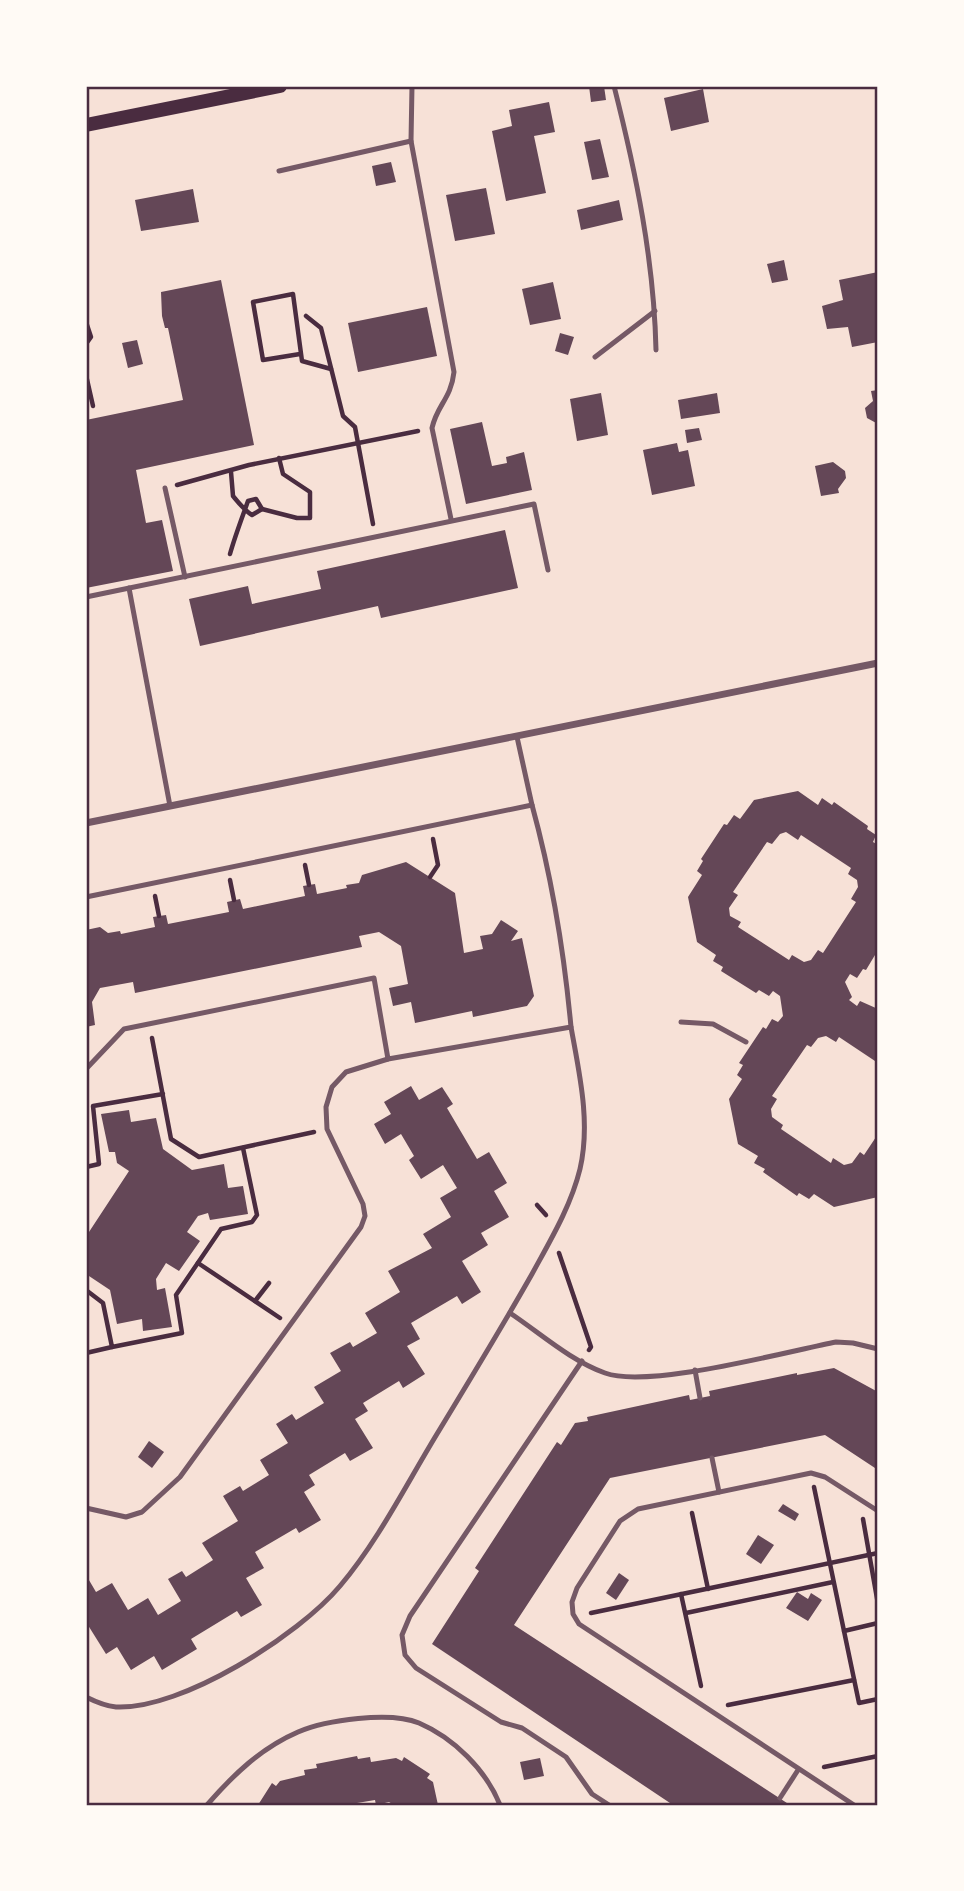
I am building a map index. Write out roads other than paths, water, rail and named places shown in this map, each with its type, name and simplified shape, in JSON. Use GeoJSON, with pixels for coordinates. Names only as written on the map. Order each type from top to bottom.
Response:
{"type":"FeatureCollection","features":[{"type":"Feature","properties":{"kind":"main road"},"geometry":{"type":"LineString","coordinates":[[86,125],[280,86]]}},
{"type":"Feature","properties":{"kind":"street"},"geometry":{"type":"LineString","coordinates":[[86,823],[878,663]]}},
{"type":"Feature","properties":{"kind":"lane"},"geometry":{"type":"LineString","coordinates":[[412,86],[411,141],[454,372],[452,390],[435,414],[432,428],[451,519]]}},
{"type":"Feature","properties":{"kind":"lane"},"geometry":{"type":"LineString","coordinates":[[614,86],[630,149],[653,278],[656,350]]}},
{"type":"Feature","properties":{"kind":"lane"},"geometry":{"type":"LineString","coordinates":[[279,171],[411,141]]}},
{"type":"Feature","properties":{"kind":"lane"},"geometry":{"type":"LineString","coordinates":[[595,357],[655,311]]}},
{"type":"Feature","properties":{"kind":"lane"},"geometry":{"type":"LineString","coordinates":[[165,488],[185,577]]}},
{"type":"Feature","properties":{"kind":"lane"},"geometry":{"type":"LineString","coordinates":[[86,597],[451,519],[534,504],[548,570]]}},
{"type":"Feature","properties":{"kind":"lane"},"geometry":{"type":"LineString","coordinates":[[129,588],[170,806]]}},
{"type":"Feature","properties":{"kind":"lane"},"geometry":{"type":"LineString","coordinates":[[86,1697],[117,1707],[161,1699],[260,1656],[299,1627],[340,1586],[377,1532],[510,1313],[554,1235],[580,1168],[584,1128],[582,1100],[570,1027],[563,944],[550,870],[517,737]]}},
{"type":"Feature","properties":{"kind":"lane"},"geometry":{"type":"LineString","coordinates":[[86,897],[532,805]]}},
{"type":"Feature","properties":{"kind":"lane"},"geometry":{"type":"LineString","coordinates":[[86,1069],[124,1029],[374,978],[388,1059]]}},
{"type":"Feature","properties":{"kind":"lane"},"geometry":{"type":"LineString","coordinates":[[681,1022],[713,1024],[746,1042]]}},
{"type":"Feature","properties":{"kind":"lane"},"geometry":{"type":"LineString","coordinates":[[86,1508],[126,1517],[142,1512],[180,1477],[360,1227],[365,1216],[363,1204],[327,1129],[326,1107],[332,1087],[346,1072],[388,1059],[570,1027]]}},
{"type":"Feature","properties":{"kind":"lane"},"geometry":{"type":"LineString","coordinates":[[510,1313],[602,1373],[624,1379],[695,1370],[836,1342],[878,1349]]}},
{"type":"Feature","properties":{"kind":"lane"},"geometry":{"type":"LineString","coordinates":[[582,1361],[410,1616],[402,1635],[405,1655],[416,1668],[501,1722],[522,1728],[566,1757],[592,1794],[609,1805]]}},
{"type":"Feature","properties":{"kind":"lane"},"geometry":{"type":"LineString","coordinates":[[695,1370],[700,1398]]}},
{"type":"Feature","properties":{"kind":"lane"},"geometry":{"type":"LineString","coordinates":[[712,1458],[719,1492]]}},
{"type":"Feature","properties":{"kind":"lane"},"geometry":{"type":"LineString","coordinates":[[854,1805],[579,1624],[573,1614],[572,1602],[577,1588],[620,1521],[638,1509],[811,1473],[825,1477],[878,1511]]}},
{"type":"Feature","properties":{"kind":"lane"},"geometry":{"type":"LineString","coordinates":[[207,1805],[232,1776],[264,1751],[299,1732],[333,1723],[392,1717],[419,1723],[457,1747],[482,1772],[499,1805]]}},
{"type":"Feature","properties":{"kind":"lane"},"geometry":{"type":"LineString","coordinates":[[780,1798],[798,1770]]}}]}
